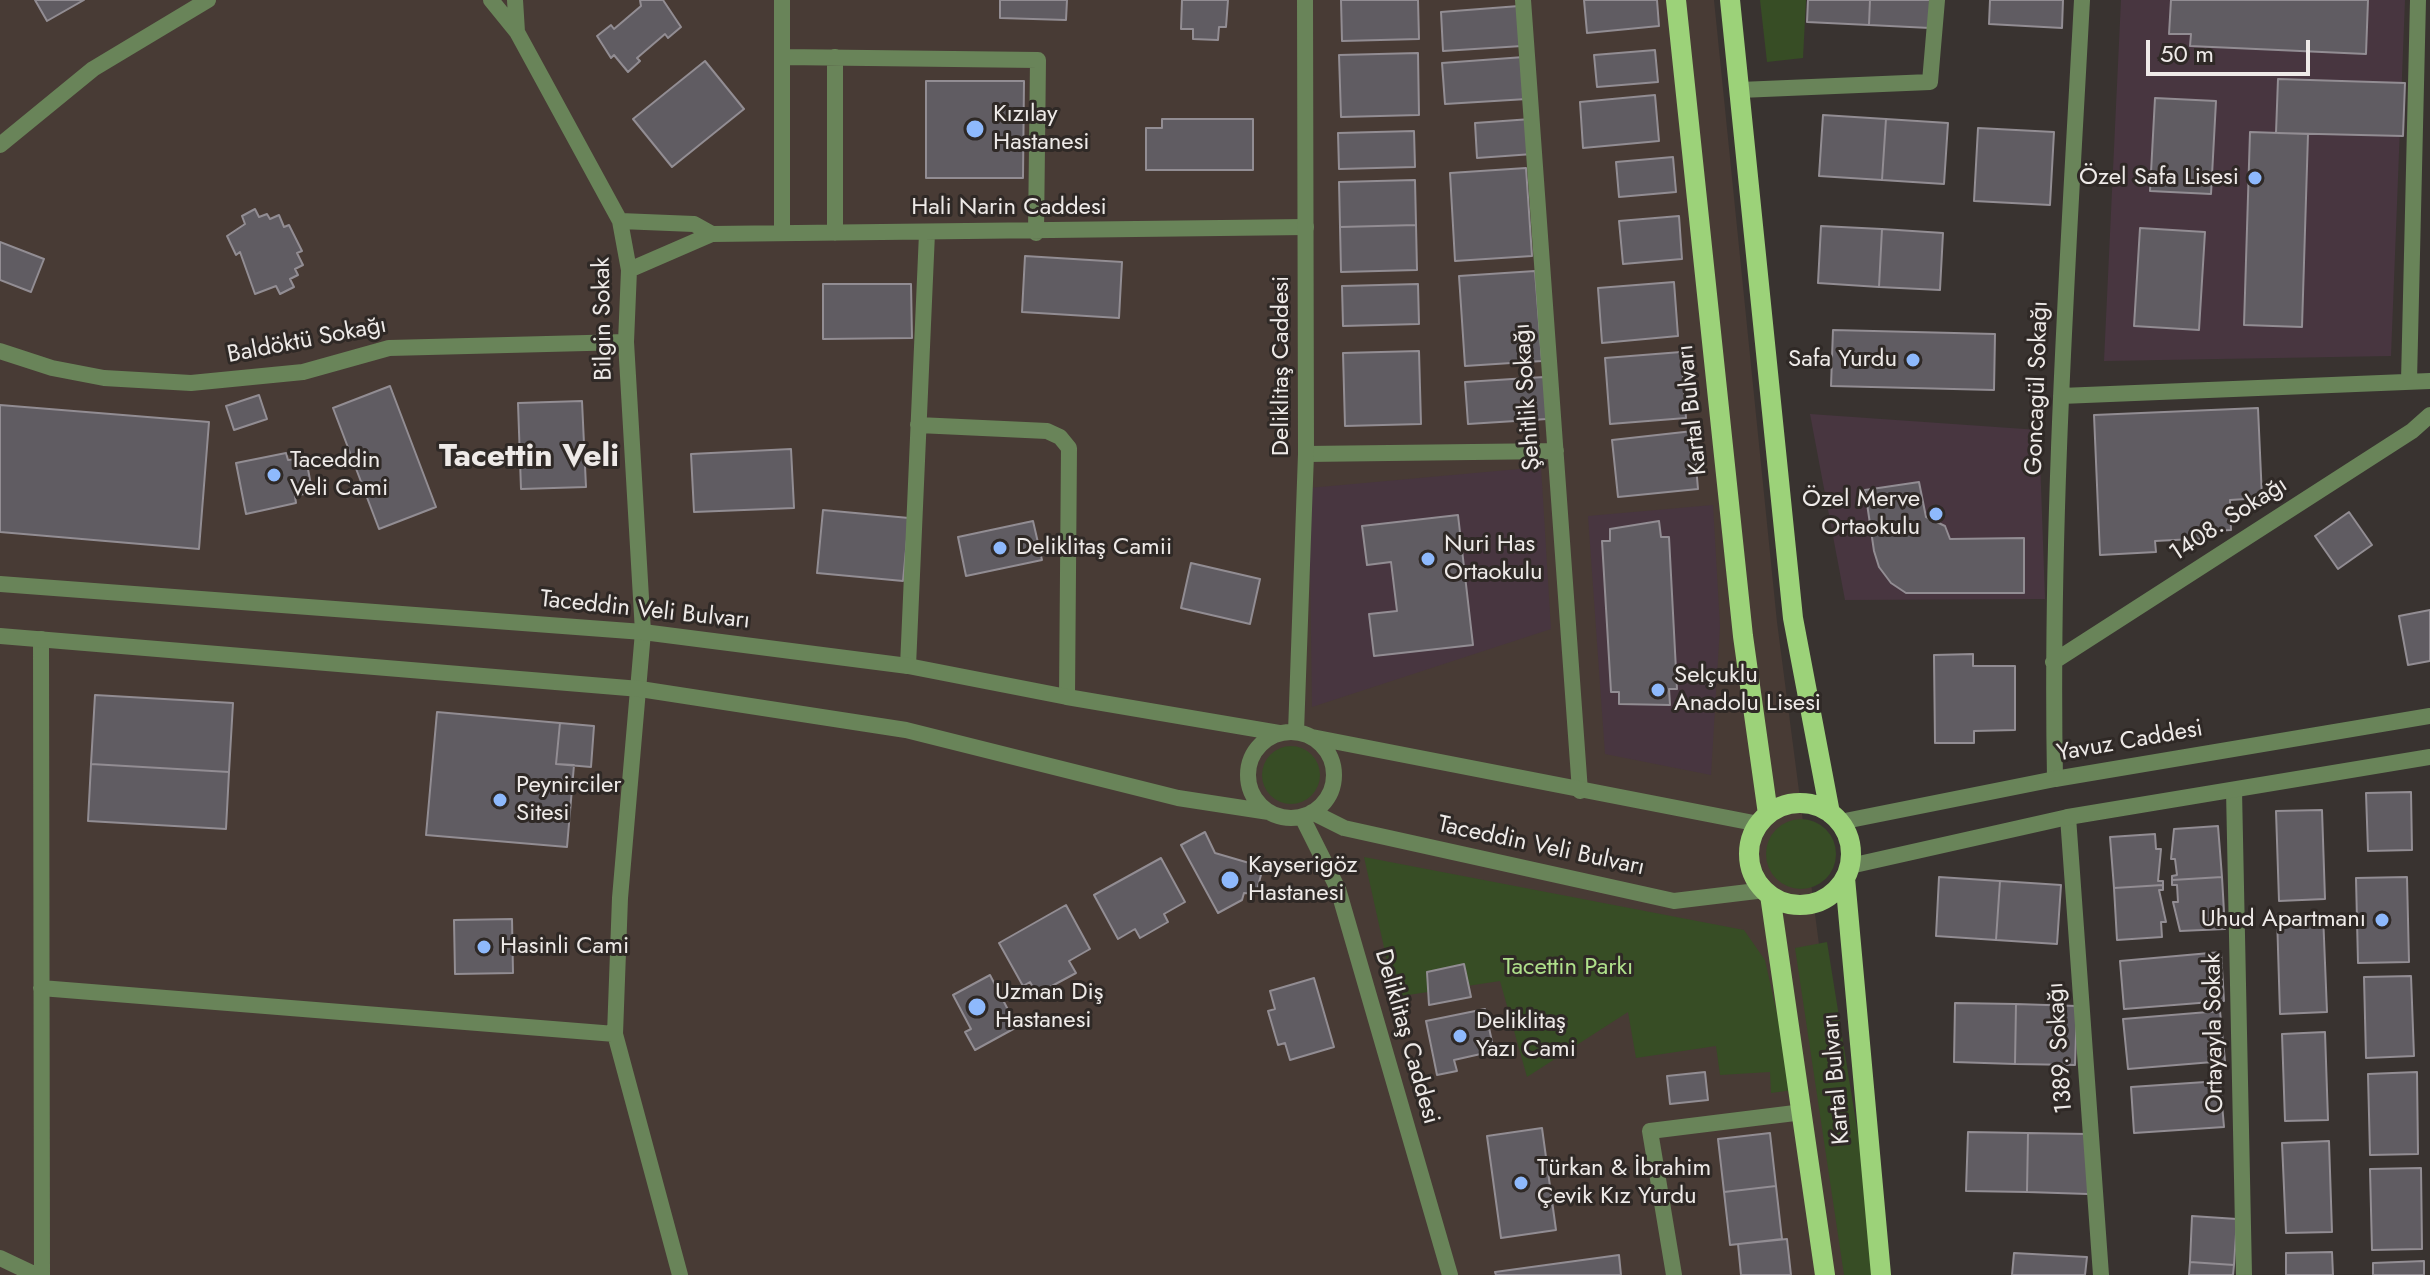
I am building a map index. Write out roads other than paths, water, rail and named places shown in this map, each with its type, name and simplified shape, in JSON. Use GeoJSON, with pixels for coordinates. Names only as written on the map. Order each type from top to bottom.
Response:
{"type":"FeatureCollection","features":[{"type":"Feature","properties":{"kind":"main road","name":"Kartal Bulvarı"},"geometry":{"type":"LineString","coordinates":[[1676,0],[1764,819]]}},
{"type":"Feature","properties":{"kind":"main road"},"geometry":{"type":"LineString","coordinates":[[1730,0],[1793,618],[1835,817],[1851,846],[1847,872],[1832,894],[1808,905],[1782,902],[1768,893],[1750,862],[1753,836],[1764,819],[1780,807],[1806,803],[1835,817]]}},
{"type":"Feature","properties":{"kind":"main road","name":"Kartal Bulvarı"},"geometry":{"type":"LineString","coordinates":[[1847,872],[1881,1275]]}},
{"type":"Feature","properties":{"kind":"main road","name":"Kartal Bulvarı"},"geometry":{"type":"LineString","coordinates":[[1768,893],[1825,1275]]}},
{"type":"Feature","properties":{"kind":"street"},"geometry":{"type":"LineString","coordinates":[[0,145],[93,69],[208,0]]}},
{"type":"Feature","properties":{"kind":"street","name":"Bilgin Sokak"},"geometry":{"type":"LineString","coordinates":[[491,0],[517,32],[620,221],[629,270],[626,342],[643,632],[620,898],[615,1034],[680,1275]]}},
{"type":"Feature","properties":{"kind":"street","name":"Bilgin Sokak"},"geometry":{"type":"LineString","coordinates":[[515,0],[517,32]]}},
{"type":"Feature","properties":{"kind":"street"},"geometry":{"type":"LineString","coordinates":[[782,0],[782,232]]}},
{"type":"Feature","properties":{"kind":"street","name":"Deliklitaş Caddesi"},"geometry":{"type":"LineString","coordinates":[[1296,734],[1306,454],[1305,0]]}},
{"type":"Feature","properties":{"kind":"street","name":"Şehitlik Sokağı"},"geometry":{"type":"LineString","coordinates":[[1523,0],[1580,791]]}},
{"type":"Feature","properties":{"kind":"street"},"geometry":{"type":"LineString","coordinates":[[1740,90],[1930,82],[1937,0]]}},
{"type":"Feature","properties":{"kind":"street","name":"Goncagül Sokağı"},"geometry":{"type":"LineString","coordinates":[[2055,779],[2053,662],[2061,396],[2082,0]]}},
{"type":"Feature","properties":{"kind":"street"},"geometry":{"type":"LineString","coordinates":[[2409,381],[2418,0]]}},
{"type":"Feature","properties":{"kind":"street"},"geometry":{"type":"LineString","coordinates":[[783,57],[1038,60],[1036,233]]}},
{"type":"Feature","properties":{"kind":"street"},"geometry":{"type":"LineString","coordinates":[[835,57],[835,233]]}},
{"type":"Feature","properties":{"kind":"street","name":"Hali Narin Caddesi"},"geometry":{"type":"LineString","coordinates":[[620,221],[694,224],[712,234]]}},
{"type":"Feature","properties":{"kind":"street","name":"Hali Narin Caddesi"},"geometry":{"type":"LineString","coordinates":[[629,270],[712,234],[1036,233],[1306,227]]}},
{"type":"Feature","properties":{"kind":"street"},"geometry":{"type":"LineString","coordinates":[[908,666],[927,233]]}},
{"type":"Feature","properties":{"kind":"street","name":"Baldöktü Sokağı"},"geometry":{"type":"LineString","coordinates":[[0,351],[52,368],[104,378],[191,383],[303,372],[389,348],[626,342]]}},
{"type":"Feature","properties":{"kind":"street"},"geometry":{"type":"LineString","coordinates":[[2061,396],[2430,381]]}},
{"type":"Feature","properties":{"kind":"street","name":"1408. Sokağı"},"geometry":{"type":"LineString","coordinates":[[2053,662],[2412,431],[2430,415]]}},
{"type":"Feature","properties":{"kind":"street"},"geometry":{"type":"LineString","coordinates":[[918,425],[1047,431],[1060,437],[1069,448],[1067,697]]}},
{"type":"Feature","properties":{"kind":"street"},"geometry":{"type":"LineString","coordinates":[[1306,454],[1556,451]]}},
{"type":"Feature","properties":{"kind":"street","name":"Taceddin Veli Bulvarı"},"geometry":{"type":"LineString","coordinates":[[0,584],[643,632],[908,666],[1067,697],[1296,734],[1580,791],[1764,819]]}},
{"type":"Feature","properties":{"kind":"street"},"geometry":{"type":"LineString","coordinates":[[0,636],[640,689],[906,730],[1178,798],[1291,818],[1307,815],[1328,796],[1334,775],[1328,753],[1296,734],[1260,744],[1249,763],[1249,786],[1253,796],[1269,812]]}},
{"type":"Feature","properties":{"kind":"street"},"geometry":{"type":"LineString","coordinates":[[0,1258],[39,1275],[41,639]]}},
{"type":"Feature","properties":{"kind":"street","name":"Yavuz Caddesi"},"geometry":{"type":"LineString","coordinates":[[1835,817],[2430,716]]}},
{"type":"Feature","properties":{"kind":"street"},"geometry":{"type":"LineString","coordinates":[[1847,872],[2068,817],[2430,757]]}},
{"type":"Feature","properties":{"kind":"street","name":"Ortayayla Sokak"},"geometry":{"type":"LineString","coordinates":[[2234,790],[2244,1275]]}},
{"type":"Feature","properties":{"kind":"street","name":"Deliklitaş Caddesi"},"geometry":{"type":"LineString","coordinates":[[1307,815],[1338,889],[1450,1275]]}},
{"type":"Feature","properties":{"kind":"street","name":"Taceddin Veli Bulvarı"},"geometry":{"type":"LineString","coordinates":[[1307,815],[1344,828],[1674,901],[1768,893]]}},
{"type":"Feature","properties":{"kind":"street","name":"1389. Sokağı"},"geometry":{"type":"LineString","coordinates":[[2068,817],[2101,1275]]}},
{"type":"Feature","properties":{"kind":"street"},"geometry":{"type":"LineString","coordinates":[[41,988],[615,1034]]}},
{"type":"Feature","properties":{"kind":"street"},"geometry":{"type":"LineString","coordinates":[[1674,1275],[1650,1131],[1803,1112]]}},
{"type":"Feature","properties":{"kind":"place","name":"Kızılay Hastanesi"},"geometry":{"type":"Point","coordinates":[975,129]}},
{"type":"Feature","properties":{"kind":"place","name":"Özel Safa Lisesi"},"geometry":{"type":"Point","coordinates":[2255,178]}},
{"type":"Feature","properties":{"kind":"place","name":"Safa Yurdu"},"geometry":{"type":"Point","coordinates":[1913,360]}},
{"type":"Feature","properties":{"kind":"place","name":"Taceddin Veli Cami"},"geometry":{"type":"Point","coordinates":[274,475]}},
{"type":"Feature","properties":{"kind":"place","name":"Özel Merve Ortaokulu"},"geometry":{"type":"Point","coordinates":[1936,514]}},
{"type":"Feature","properties":{"kind":"place","name":"Deliklitaş Camii"},"geometry":{"type":"Point","coordinates":[1000,548]}},
{"type":"Feature","properties":{"kind":"place","name":"Nuri Has Ortaokulu"},"geometry":{"type":"Point","coordinates":[1428,559]}},
{"type":"Feature","properties":{"kind":"place","name":"Selçuklu Anadolu Lisesi"},"geometry":{"type":"Point","coordinates":[1658,690]}},
{"type":"Feature","properties":{"kind":"place","name":"Peynirciler Sitesi"},"geometry":{"type":"Point","coordinates":[500,800]}},
{"type":"Feature","properties":{"kind":"place","name":"Kayserigöz Hastanesi"},"geometry":{"type":"Point","coordinates":[1230,880]}},
{"type":"Feature","properties":{"kind":"place","name":"Uhud Apartmanı"},"geometry":{"type":"Point","coordinates":[2382,920]}},
{"type":"Feature","properties":{"kind":"place","name":"Hasinli Cami"},"geometry":{"type":"Point","coordinates":[484,947]}},
{"type":"Feature","properties":{"kind":"place","name":"Uzman Diş Hastanesi"},"geometry":{"type":"Point","coordinates":[977,1007]}},
{"type":"Feature","properties":{"kind":"place","name":"Deliklitaş Yazı Cami"},"geometry":{"type":"Point","coordinates":[1460,1036]}},
{"type":"Feature","properties":{"kind":"place","name":"Türkan & İbrahim Çevik Kız Yurdu"},"geometry":{"type":"Point","coordinates":[1521,1183]}},
{"type":"Feature","properties":{"kind":"district","name":"Tacettin Veli"},"geometry":{"type":"Point","coordinates":[529,458]}},
{"type":"Feature","properties":{"kind":"park label","name":"Tacettin Parkı"},"geometry":{"type":"Point","coordinates":[1568,968]}}]}
